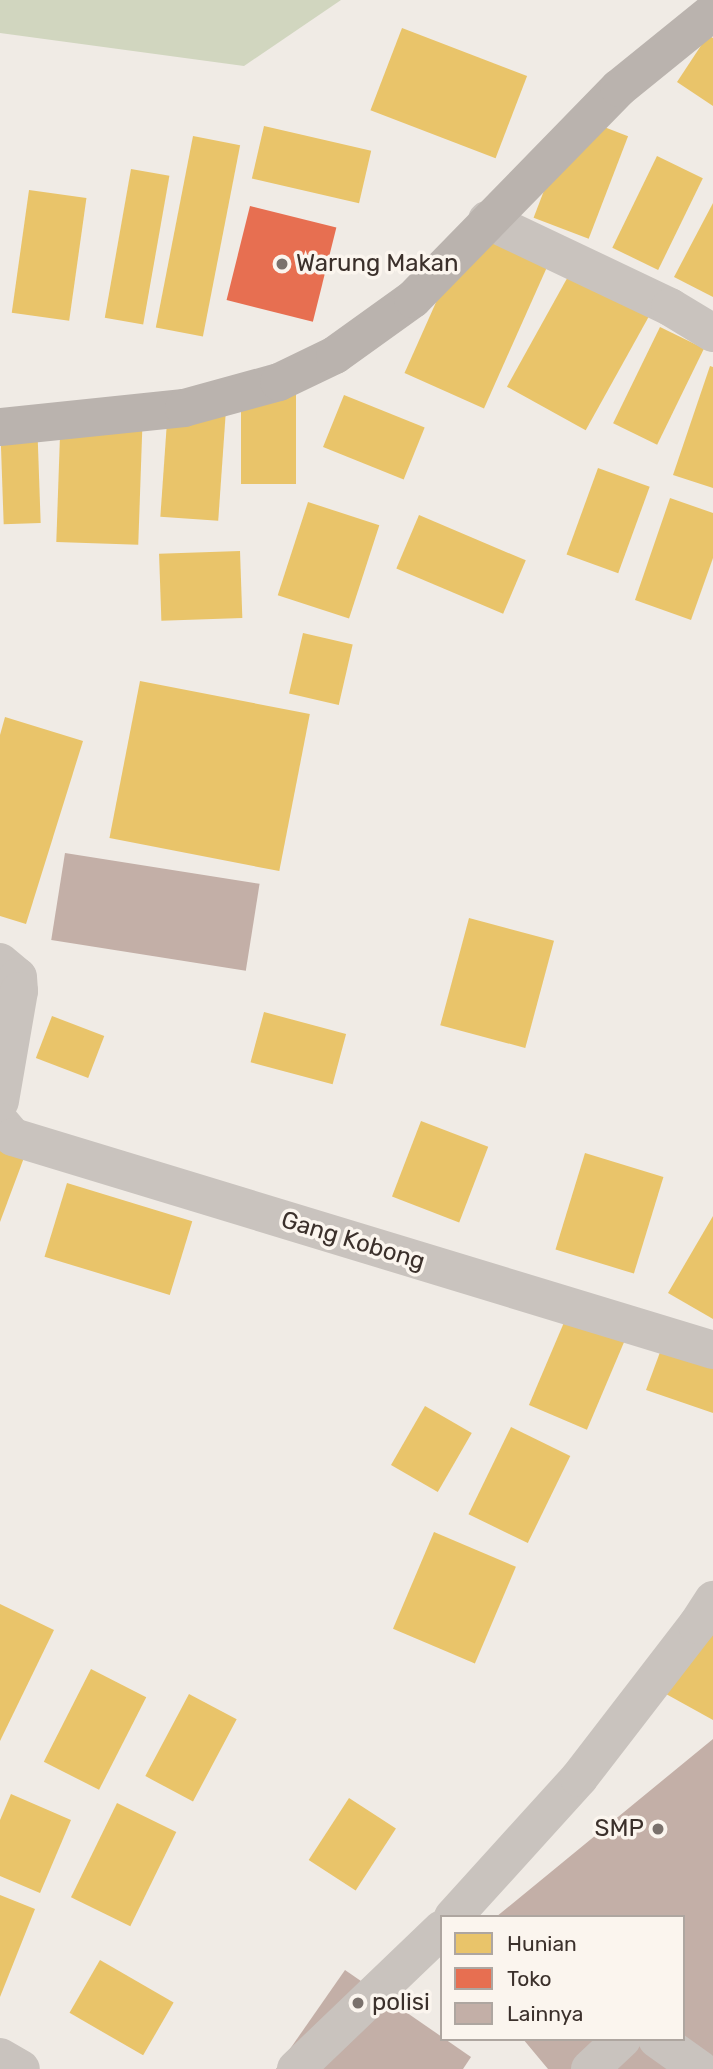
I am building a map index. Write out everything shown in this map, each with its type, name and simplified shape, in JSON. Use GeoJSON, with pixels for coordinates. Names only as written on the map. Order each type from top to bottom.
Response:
{"type":"FeatureCollection","features":[{"type":"Feature","properties":{"kind":"street"},"geometry":{"type":"LineString","coordinates":[[0,427],[184,408],[279,382],[335,355],[413,299],[487,220],[619,88],[713,12]]}},
{"type":"Feature","properties":{"kind":"street"},"geometry":{"type":"LineString","coordinates":[[487,220],[670,307],[713,333]]}},
{"type":"Feature","properties":{"kind":"street"},"geometry":{"type":"LineString","coordinates":[[0,962],[18,978],[19,991],[0,1101]]}},
{"type":"Feature","properties":{"kind":"street","name":"Gang Kobong"},"geometry":{"type":"LineString","coordinates":[[0,1122],[13,1138],[713,1350]]}},
{"type":"Feature","properties":{"kind":"street"},"geometry":{"type":"LineString","coordinates":[[455,1915],[579,1778],[697,1625],[713,1600]]}},
{"type":"Feature","properties":{"kind":"street"},"geometry":{"type":"LineString","coordinates":[[296,2069],[440,1931]]}},
{"type":"Feature","properties":{"kind":"street"},"geometry":{"type":"LineString","coordinates":[[590,2069],[620,2041]]}},
{"type":"Feature","properties":{"kind":"street"},"geometry":{"type":"LineString","coordinates":[[660,2041],[699,2069]]}},
{"type":"Feature","properties":{"kind":"street"},"geometry":{"type":"LineString","coordinates":[[0,2057],[22,2069]]}},
{"type":"Feature","properties":{"kind":"green space"},"geometry":{"type":"Polygon","coordinates":[[[0,0],[341,0],[244,66],[0,33],[0,0]]]}},
{"type":"Feature","properties":{"kind":"building: Hunian"},"geometry":{"type":"Polygon","coordinates":[[[402,28],[527,76],[496,158],[370,110],[402,28]]]}},
{"type":"Feature","properties":{"kind":"building: Hunian"},"geometry":{"type":"Polygon","coordinates":[[[708,35],[713,38],[713,106],[677,82],[708,35]]]}},
{"type":"Feature","properties":{"kind":"building: Hunian"},"geometry":{"type":"Polygon","coordinates":[[[573,115],[628,136],[589,239],[534,218],[573,115]]]}},
{"type":"Feature","properties":{"kind":"building: Hunian"},"geometry":{"type":"Polygon","coordinates":[[[264,126],[371,151],[359,203],[252,179],[264,126]]]}},
{"type":"Feature","properties":{"kind":"building: Hunian"},"geometry":{"type":"Polygon","coordinates":[[[193,136],[240,145],[203,337],[156,327],[193,136]]]}},
{"type":"Feature","properties":{"kind":"building: Hunian"},"geometry":{"type":"Polygon","coordinates":[[[657,156],[703,178],[658,270],[612,248],[657,156]]]}},
{"type":"Feature","properties":{"kind":"building: Hunian"},"geometry":{"type":"Polygon","coordinates":[[[131,169],[169,176],[143,324],[105,318],[131,169]]]}},
{"type":"Feature","properties":{"kind":"building: Hunian"},"geometry":{"type":"Polygon","coordinates":[[[29,190],[86,198],[69,321],[12,313],[29,190]]]}},
{"type":"Feature","properties":{"kind":"building: Hunian"},"geometry":{"type":"Polygon","coordinates":[[[713,203],[713,297],[674,277],[713,203]]]}},
{"type":"Feature","properties":{"kind":"building: Hunian"},"geometry":{"type":"Polygon","coordinates":[[[470,226],[549,261],[484,408],[405,373],[470,226]]]}},
{"type":"Feature","properties":{"kind":"building: Hunian"},"geometry":{"type":"Polygon","coordinates":[[[570,273],[649,317],[586,430],[507,387],[570,273]]]}},
{"type":"Feature","properties":{"kind":"building: Hunian"},"geometry":{"type":"Polygon","coordinates":[[[660,327],[704,348],[657,445],[613,423],[660,327]]]}},
{"type":"Feature","properties":{"kind":"building: Hunian"},"geometry":{"type":"Polygon","coordinates":[[[710,366],[713,367],[713,488],[673,475],[710,366]]]}},
{"type":"Feature","properties":{"kind":"building: Hunian"},"geometry":{"type":"Polygon","coordinates":[[[241,388],[296,388],[296,484],[241,484],[241,388]]]}},
{"type":"Feature","properties":{"kind":"building: Hunian"},"geometry":{"type":"Polygon","coordinates":[[[169,393],[227,397],[218,521],[160,517],[169,393]]]}},
{"type":"Feature","properties":{"kind":"building: Hunian"},"geometry":{"type":"Polygon","coordinates":[[[344,395],[425,428],[404,480],[323,447],[344,395]]]}},
{"type":"Feature","properties":{"kind":"building: Hunian"},"geometry":{"type":"Polygon","coordinates":[[[61,407],[143,410],[138,545],[56,542],[61,407]]]}},
{"type":"Feature","properties":{"kind":"building: Hunian"},"geometry":{"type":"Polygon","coordinates":[[[37,418],[41,523],[4,524],[0,419],[37,418]]]}},
{"type":"Feature","properties":{"kind":"building: Hunian"},"geometry":{"type":"Polygon","coordinates":[[[598,468],[650,487],[618,573],[567,554],[598,468]]]}},
{"type":"Feature","properties":{"kind":"building: Hunian"},"geometry":{"type":"Polygon","coordinates":[[[670,498],[713,513],[713,558],[691,620],[635,600],[670,498]]]}},
{"type":"Feature","properties":{"kind":"building: Hunian"},"geometry":{"type":"Polygon","coordinates":[[[308,502],[379,525],[349,618],[278,595],[308,502]]]}},
{"type":"Feature","properties":{"kind":"building: Hunian"},"geometry":{"type":"Polygon","coordinates":[[[419,515],[526,560],[503,614],[396,568],[419,515]]]}},
{"type":"Feature","properties":{"kind":"building: Hunian"},"geometry":{"type":"Polygon","coordinates":[[[240,551],[242,618],[161,621],[159,554],[240,551]]]}},
{"type":"Feature","properties":{"kind":"building: Hunian"},"geometry":{"type":"Polygon","coordinates":[[[303,633],[353,644],[339,705],[289,693],[303,633]]]}},
{"type":"Feature","properties":{"kind":"building: Hunian"},"geometry":{"type":"Polygon","coordinates":[[[140,681],[310,714],[279,871],[109,838],[140,681]]]}},
{"type":"Feature","properties":{"kind":"building: Hunian"},"geometry":{"type":"Polygon","coordinates":[[[5,717],[83,741],[26,924],[0,916],[0,735],[5,717]]]}},
{"type":"Feature","properties":{"kind":"building: Hunian"},"geometry":{"type":"Polygon","coordinates":[[[469,918],[554,941],[525,1048],[440,1025],[469,918]]]}},
{"type":"Feature","properties":{"kind":"building: Hunian"},"geometry":{"type":"Polygon","coordinates":[[[264,1012],[346,1034],[333,1084],[251,1062],[264,1012]]]}},
{"type":"Feature","properties":{"kind":"building: Hunian"},"geometry":{"type":"Polygon","coordinates":[[[52,1016],[104,1036],[88,1078],[36,1058],[52,1016]]]}},
{"type":"Feature","properties":{"kind":"building: Hunian"},"geometry":{"type":"Polygon","coordinates":[[[421,1121],[488,1147],[459,1222],[392,1197],[421,1121]]]}},
{"type":"Feature","properties":{"kind":"building: Hunian"},"geometry":{"type":"Polygon","coordinates":[[[0,1137],[28,1147],[0,1222],[0,1137]]]}},
{"type":"Feature","properties":{"kind":"building: Hunian"},"geometry":{"type":"Polygon","coordinates":[[[585,1153],[663,1177],[634,1274],[555,1250],[585,1153]]]}},
{"type":"Feature","properties":{"kind":"building: Hunian"},"geometry":{"type":"Polygon","coordinates":[[[67,1183],[192,1221],[170,1295],[44,1257],[67,1183]]]}},
{"type":"Feature","properties":{"kind":"building: Hunian"},"geometry":{"type":"Polygon","coordinates":[[[713,1216],[713,1319],[668,1293],[713,1216]]]}},
{"type":"Feature","properties":{"kind":"building: Hunian"},"geometry":{"type":"Polygon","coordinates":[[[568,1313],[626,1338],[587,1430],[529,1405],[568,1313]]]}},
{"type":"Feature","properties":{"kind":"building: Hunian"},"geometry":{"type":"Polygon","coordinates":[[[666,1336],[713,1352],[713,1413],[646,1390],[666,1336]]]}},
{"type":"Feature","properties":{"kind":"building: Hunian"},"geometry":{"type":"Polygon","coordinates":[[[425,1406],[472,1433],[438,1492],[391,1465],[425,1406]]]}},
{"type":"Feature","properties":{"kind":"building: Hunian"},"geometry":{"type":"Polygon","coordinates":[[[511,1427],[570,1456],[528,1543],[468,1514],[511,1427]]]}},
{"type":"Feature","properties":{"kind":"building: Hunian"},"geometry":{"type":"Polygon","coordinates":[[[434,1532],[516,1567],[475,1663],[393,1629],[434,1532]]]}},
{"type":"Feature","properties":{"kind":"building: Hunian"},"geometry":{"type":"Polygon","coordinates":[[[0,1604],[54,1630],[0,1741],[0,1604]]]}},
{"type":"Feature","properties":{"kind":"building: Hunian"},"geometry":{"type":"Polygon","coordinates":[[[713,1610],[713,1720],[666,1694],[713,1610]]]}},
{"type":"Feature","properties":{"kind":"building: Hunian"},"geometry":{"type":"Polygon","coordinates":[[[91,1669],[146,1697],[99,1790],[44,1762],[91,1669]]]}},
{"type":"Feature","properties":{"kind":"building: Hunian"},"geometry":{"type":"Polygon","coordinates":[[[189,1694],[237,1719],[193,1801],[145,1776],[189,1694]]]}},
{"type":"Feature","properties":{"kind":"building: Hunian"},"geometry":{"type":"Polygon","coordinates":[[[11,1794],[71,1820],[40,1893],[0,1876],[0,1820],[11,1794]]]}},
{"type":"Feature","properties":{"kind":"building: Hunian"},"geometry":{"type":"Polygon","coordinates":[[[349,1798],[396,1828],[356,1891],[309,1860],[349,1798]]]}},
{"type":"Feature","properties":{"kind":"building: Hunian"},"geometry":{"type":"Polygon","coordinates":[[[117,1803],[176,1832],[130,1926],[71,1897],[117,1803]]]}},
{"type":"Feature","properties":{"kind":"building: Hunian"},"geometry":{"type":"Polygon","coordinates":[[[0,1895],[35,1909],[0,1997],[0,1895]]]}},
{"type":"Feature","properties":{"kind":"building: Hunian"},"geometry":{"type":"Polygon","coordinates":[[[100,1960],[174,2002],[143,2055],[70,2013],[100,1960]]]}},
{"type":"Feature","properties":{"kind":"building: Toko","name":"Warung Makan"},"geometry":{"type":"Polygon","coordinates":[[[250,206],[336,228],[313,322],[227,300],[250,206]]]}},
{"type":"Feature","properties":{"kind":"building: Lainnya"},"geometry":{"type":"Polygon","coordinates":[[[65,853],[260,884],[246,971],[51,940],[65,853]]]}},
{"type":"Feature","properties":{"kind":"building: Lainnya","name":"SMP"},"geometry":{"type":"Polygon","coordinates":[[[713,1739],[713,2069],[548,2069],[525,2041],[685,2041],[685,1915],[498,1915],[713,1739]]]}},
{"type":"Feature","properties":{"kind":"building: Lainnya","name":"polisi"},"geometry":{"type":"Polygon","coordinates":[[[345,1970],[440,2036],[440,2041],[448,2041],[471,2057],[463,2069],[276,2069],[345,1970]]]}},
{"type":"Feature","properties":{"kind":"place","name":"Warung Makan"},"geometry":{"type":"Point","coordinates":[282,264]}},
{"type":"Feature","properties":{"kind":"place","name":"SMP"},"geometry":{"type":"Point","coordinates":[658,1829]}},
{"type":"Feature","properties":{"kind":"place","name":"polisi"},"geometry":{"type":"Point","coordinates":[358,2003]}}]}
